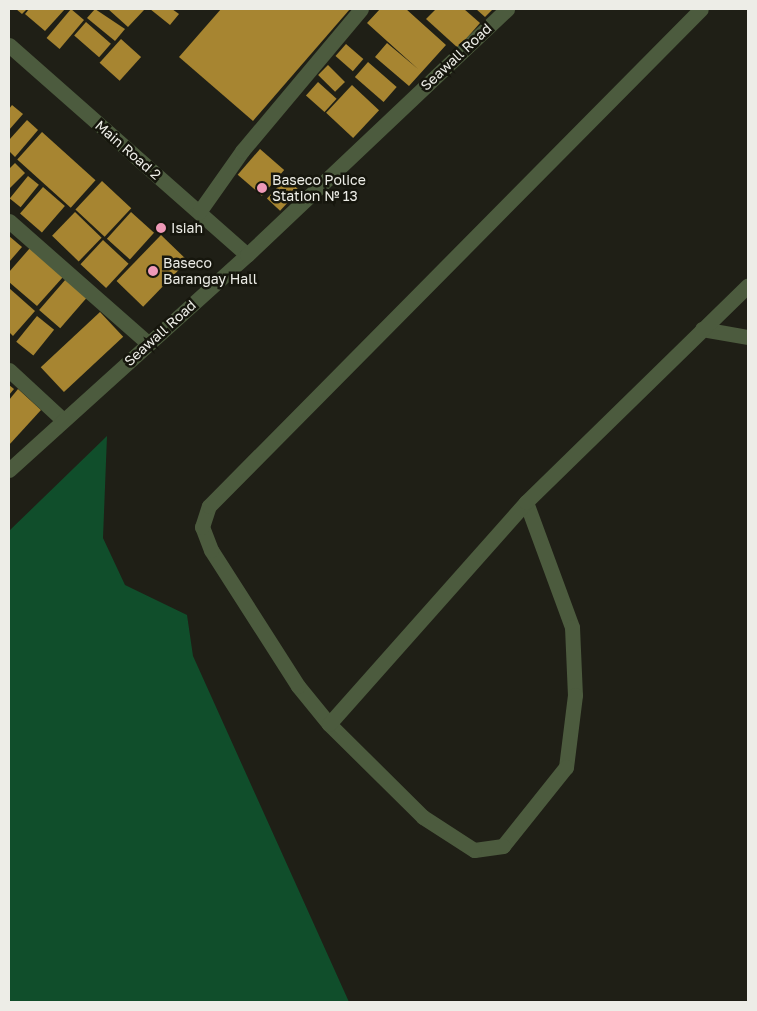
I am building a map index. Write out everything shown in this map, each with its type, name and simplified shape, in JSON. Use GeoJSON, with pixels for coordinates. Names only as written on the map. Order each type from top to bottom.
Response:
{"type":"FeatureCollection","features":[{"type":"Feature","properties":{"kind":"street"},"geometry":{"type":"LineString","coordinates":[[199,212],[242,151],[361,9]]}},
{"type":"Feature","properties":{"kind":"street","name":"Seawall Road"},"geometry":{"type":"LineString","coordinates":[[9,470],[247,255],[507,9]]}},
{"type":"Feature","properties":{"kind":"street"},"geometry":{"type":"LineString","coordinates":[[526,502],[572,627],[575,695],[566,767],[502,846],[474,850],[423,817],[329,724],[298,686],[211,550],[202,527],[209,506],[701,9]]}},
{"type":"Feature","properties":{"kind":"street","name":"Main Road 2"},"geometry":{"type":"LineString","coordinates":[[9,45],[247,255]]}},
{"type":"Feature","properties":{"kind":"street"},"geometry":{"type":"LineString","coordinates":[[9,221],[149,344]]}},
{"type":"Feature","properties":{"kind":"street"},"geometry":{"type":"LineString","coordinates":[[329,724],[526,502],[748,285]]}},
{"type":"Feature","properties":{"kind":"street"},"geometry":{"type":"LineString","coordinates":[[702,329],[748,336]]}},
{"type":"Feature","properties":{"kind":"street"},"geometry":{"type":"LineString","coordinates":[[9,370],[63,420]]}},
{"type":"Feature","properties":{"kind":"shaded area"},"geometry":{"type":"Polygon","coordinates":[[[107,436],[103,538],[125,585],[187,615],[193,656],[349,1002],[9,1002],[9,531],[107,436]]]}},
{"type":"Feature","properties":{"kind":"building"},"geometry":{"type":"Polygon","coordinates":[[[16,9],[27,9],[22,14],[16,9]]]}},
{"type":"Feature","properties":{"kind":"building"},"geometry":{"type":"Polygon","coordinates":[[[29,9],[65,9],[45,31],[25,14],[29,9]]]}},
{"type":"Feature","properties":{"kind":"building"},"geometry":{"type":"Polygon","coordinates":[[[71,9],[84,20],[60,49],[47,38],[71,9]]]}},
{"type":"Feature","properties":{"kind":"building"},"geometry":{"type":"Polygon","coordinates":[[[95,9],[125,29],[115,41],[87,18],[95,9]]]}},
{"type":"Feature","properties":{"kind":"building"},"geometry":{"type":"Polygon","coordinates":[[[108,9],[142,9],[144,10],[128,27],[108,9]]]}},
{"type":"Feature","properties":{"kind":"building"},"geometry":{"type":"Polygon","coordinates":[[[150,9],[172,9],[179,14],[170,25],[150,9]]]}},
{"type":"Feature","properties":{"kind":"building"},"geometry":{"type":"Polygon","coordinates":[[[221,9],[350,9],[253,121],[179,57],[221,9]]]}},
{"type":"Feature","properties":{"kind":"building"},"geometry":{"type":"Polygon","coordinates":[[[380,9],[406,9],[446,45],[409,86],[375,57],[387,43],[418,69],[367,23],[380,9]]]}},
{"type":"Feature","properties":{"kind":"building"},"geometry":{"type":"Polygon","coordinates":[[[436,9],[464,9],[480,23],[458,48],[426,19],[436,9]]]}},
{"type":"Feature","properties":{"kind":"building"},"geometry":{"type":"Polygon","coordinates":[[[476,9],[493,9],[485,17],[476,9]]]}},
{"type":"Feature","properties":{"kind":"building"},"geometry":{"type":"Polygon","coordinates":[[[86,22],[111,44],[99,57],[74,36],[86,22]]]}},
{"type":"Feature","properties":{"kind":"building"},"geometry":{"type":"Polygon","coordinates":[[[121,39],[141,57],[120,81],[100,63],[121,39]]]}},
{"type":"Feature","properties":{"kind":"building"},"geometry":{"type":"Polygon","coordinates":[[[346,44],[363,59],[353,71],[336,56],[346,44]]]}},
{"type":"Feature","properties":{"kind":"building"},"geometry":{"type":"Polygon","coordinates":[[[368,62],[397,87],[384,102],[355,77],[368,62]]]}},
{"type":"Feature","properties":{"kind":"building"},"geometry":{"type":"Polygon","coordinates":[[[328,65],[345,82],[335,92],[318,75],[328,65]]]}},
{"type":"Feature","properties":{"kind":"building"},"geometry":{"type":"Polygon","coordinates":[[[318,82],[337,99],[325,112],[306,95],[318,82]]]}},
{"type":"Feature","properties":{"kind":"building"},"geometry":{"type":"Polygon","coordinates":[[[352,85],[379,110],[353,138],[326,113],[352,85]]]}},
{"type":"Feature","properties":{"kind":"building"},"geometry":{"type":"Polygon","coordinates":[[[12,105],[23,114],[9,130],[9,109],[12,105]]]}},
{"type":"Feature","properties":{"kind":"building"},"geometry":{"type":"Polygon","coordinates":[[[27,120],[38,130],[15,157],[9,151],[9,140],[27,120]]]}},
{"type":"Feature","properties":{"kind":"building"},"geometry":{"type":"Polygon","coordinates":[[[42,132],[96,180],[71,208],[17,159],[42,132]]]}},
{"type":"Feature","properties":{"kind":"building"},"geometry":{"type":"Polygon","coordinates":[[[260,149],[284,170],[262,196],[238,175],[260,149]]]}},
{"type":"Feature","properties":{"kind":"building"},"geometry":{"type":"Polygon","coordinates":[[[15,163],[25,173],[9,189],[9,169],[15,163]]]}},
{"type":"Feature","properties":{"kind":"building"},"geometry":{"type":"Polygon","coordinates":[[[28,176],[39,185],[21,207],[10,199],[28,176]]]}},
{"type":"Feature","properties":{"kind":"building"},"geometry":{"type":"Polygon","coordinates":[[[286,178],[299,190],[280,211],[267,198],[286,178]]]}},
{"type":"Feature","properties":{"kind":"building"},"geometry":{"type":"Polygon","coordinates":[[[102,181],[131,208],[105,237],[75,210],[102,181]]]}},
{"type":"Feature","properties":{"kind":"building"},"geometry":{"type":"Polygon","coordinates":[[[43,187],[65,206],[42,232],[20,213],[43,187]]]}},
{"type":"Feature","properties":{"kind":"building"},"geometry":{"type":"Polygon","coordinates":[[[75,212],[102,238],[79,261],[52,236],[75,212]]]}},
{"type":"Feature","properties":{"kind":"building"},"geometry":{"type":"Polygon","coordinates":[[[131,212],[154,233],[130,259],[107,239],[131,212]]]}},
{"type":"Feature","properties":{"kind":"building","name":"Baseco Barangay Hall"},"geometry":{"type":"Polygon","coordinates":[[[161,235],[188,261],[143,307],[117,281],[161,235]]]}},
{"type":"Feature","properties":{"kind":"building"},"geometry":{"type":"Polygon","coordinates":[[[9,236],[22,247],[9,262],[9,236]]]}},
{"type":"Feature","properties":{"kind":"building"},"geometry":{"type":"Polygon","coordinates":[[[103,240],[129,264],[106,288],[80,264],[103,240]]]}},
{"type":"Feature","properties":{"kind":"building"},"geometry":{"type":"Polygon","coordinates":[[[30,248],[63,277],[37,306],[9,282],[9,272],[30,248]]]}},
{"type":"Feature","properties":{"kind":"building"},"geometry":{"type":"Polygon","coordinates":[[[66,279],[87,297],[60,328],[39,310],[66,279]]]}},
{"type":"Feature","properties":{"kind":"building"},"geometry":{"type":"Polygon","coordinates":[[[9,288],[35,311],[13,336],[9,332],[9,288]]]}},
{"type":"Feature","properties":{"kind":"building"},"geometry":{"type":"Polygon","coordinates":[[[100,312],[123,337],[64,392],[41,367],[100,312]]]}},
{"type":"Feature","properties":{"kind":"building"},"geometry":{"type":"Polygon","coordinates":[[[37,316],[54,330],[33,355],[16,342],[37,316]]]}},
{"type":"Feature","properties":{"kind":"building"},"geometry":{"type":"Polygon","coordinates":[[[9,385],[14,389],[9,395],[9,385]]]}},
{"type":"Feature","properties":{"kind":"building"},"geometry":{"type":"Polygon","coordinates":[[[18,389],[41,410],[9,445],[9,400],[18,389]]]}},
{"type":"Feature","properties":{"kind":"place","name":"Baseco Police Station № 13"},"geometry":{"type":"Point","coordinates":[262,188]}},
{"type":"Feature","properties":{"kind":"place","name":"Isiah"},"geometry":{"type":"Point","coordinates":[161,228]}},
{"type":"Feature","properties":{"kind":"place","name":"Baseco Barangay Hall"},"geometry":{"type":"Point","coordinates":[153,271]}}]}
